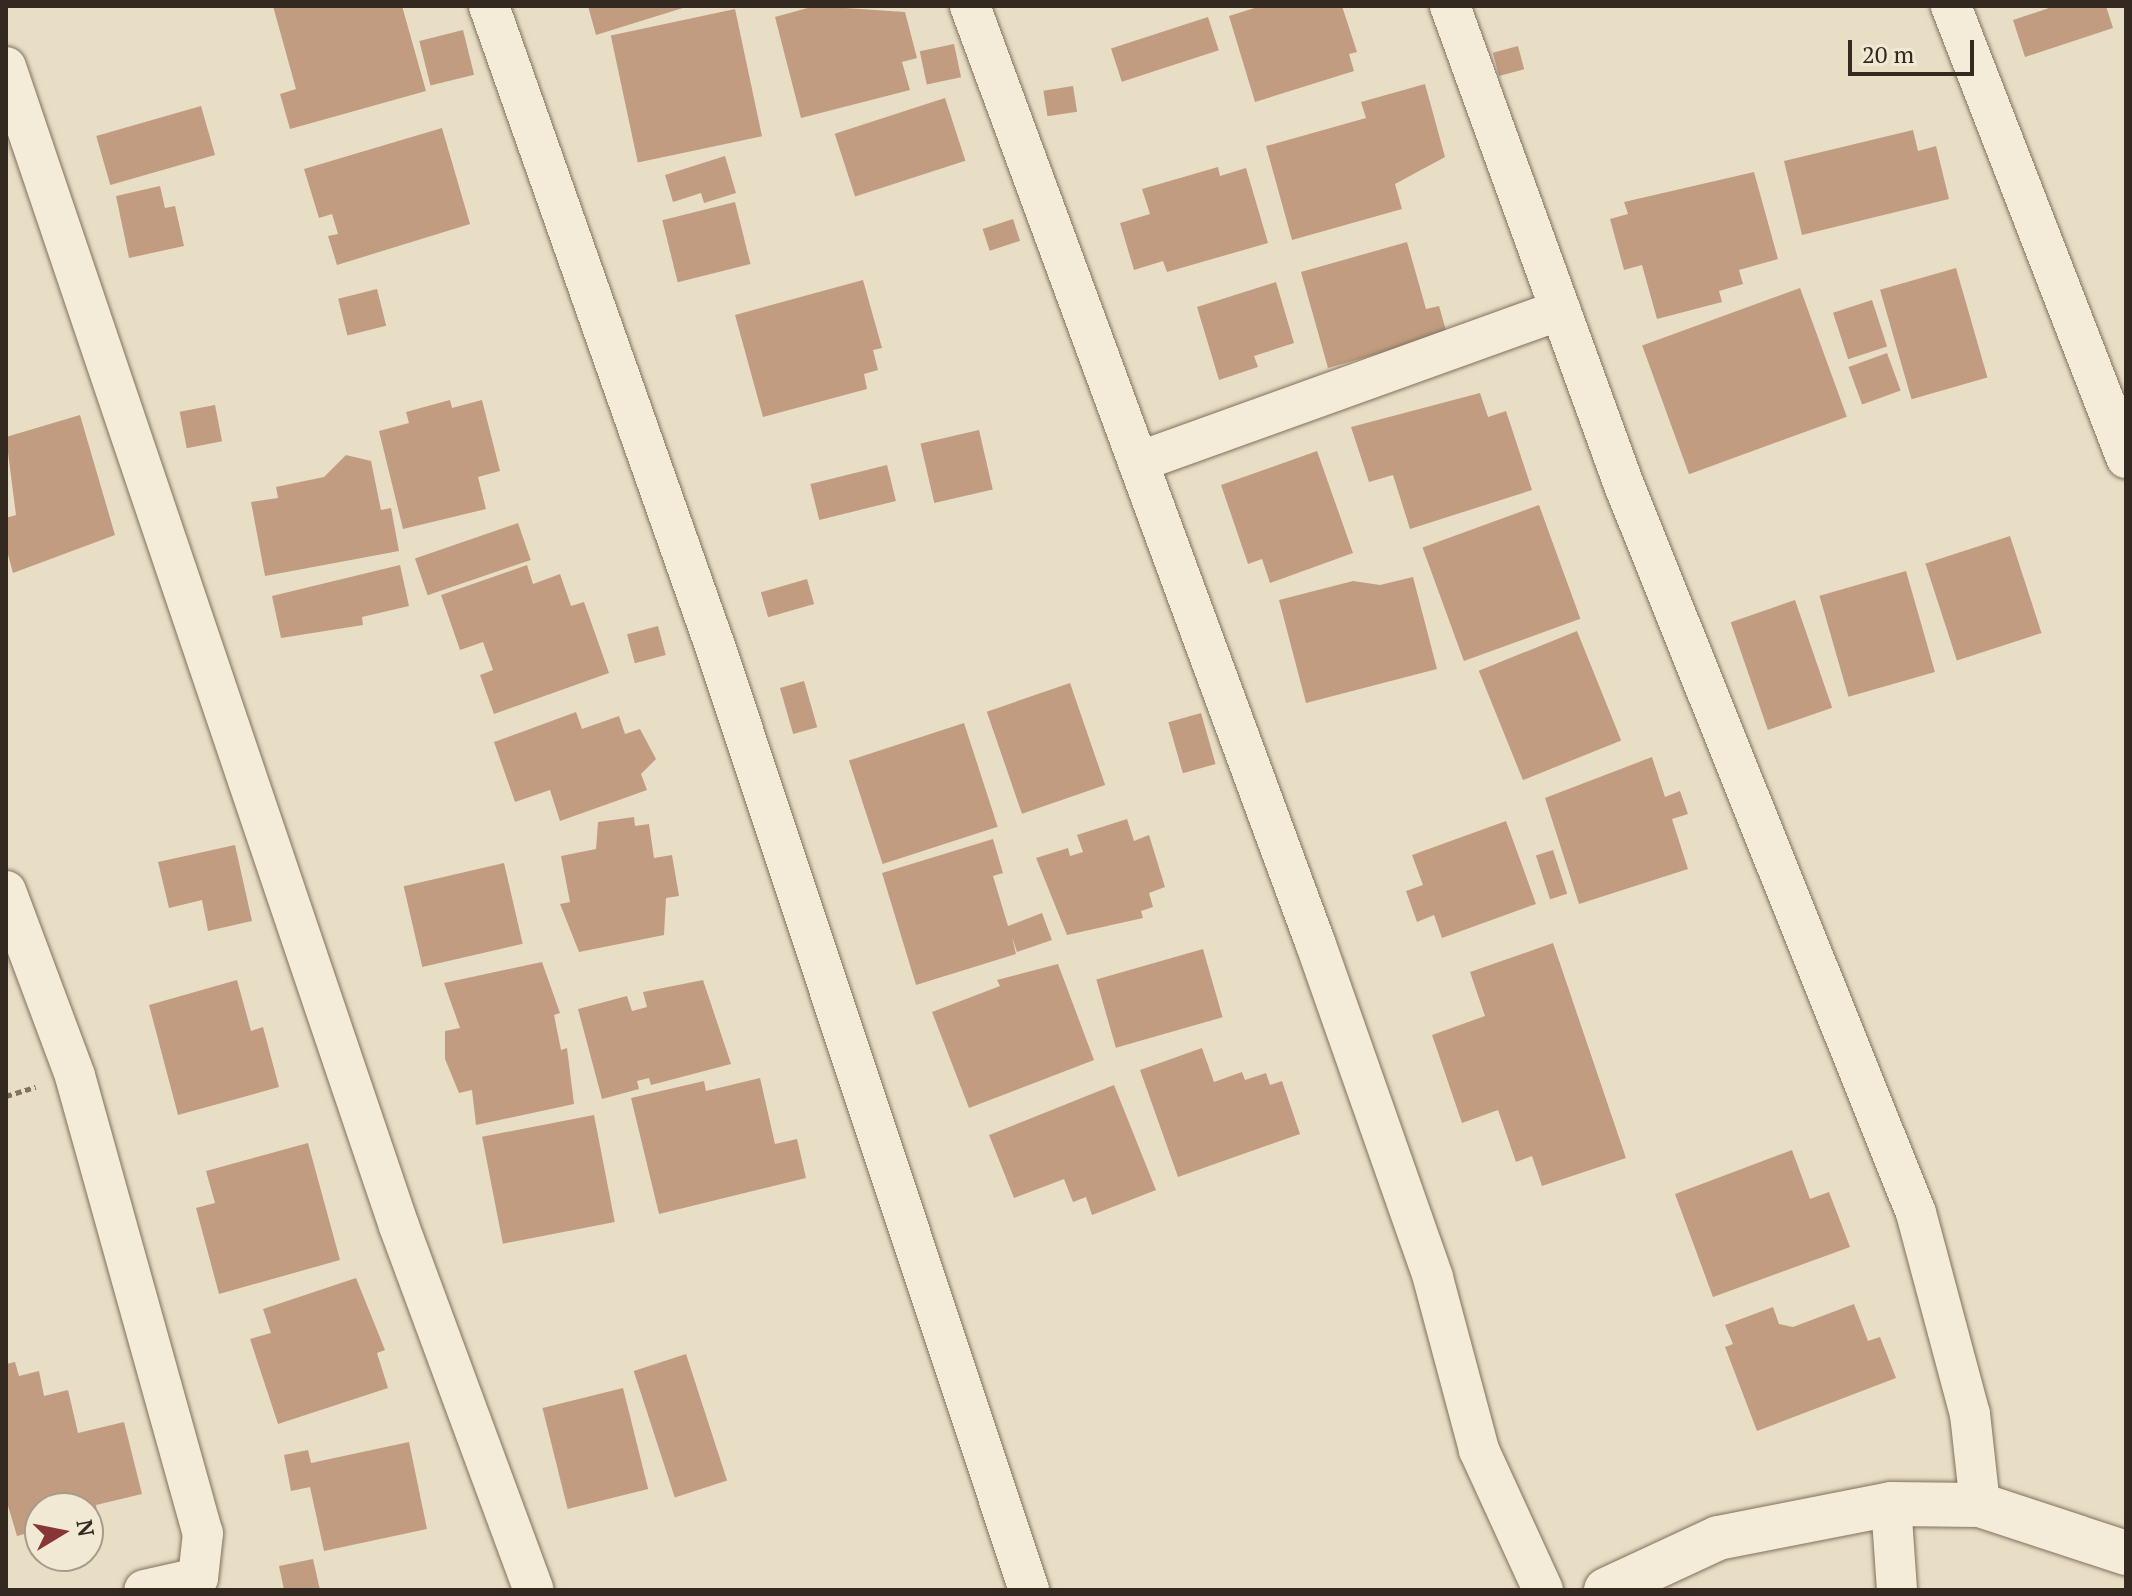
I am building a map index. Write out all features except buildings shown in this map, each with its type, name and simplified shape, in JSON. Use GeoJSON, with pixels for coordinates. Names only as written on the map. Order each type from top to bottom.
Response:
{"type":"FeatureCollection","features":[{"type":"Feature","properties":{"kind":"street"},"geometry":{"type":"LineString","coordinates":[[489,6],[715,646],[1029,1590]]}},
{"type":"Feature","properties":{"kind":"street"},"geometry":{"type":"LineString","coordinates":[[970,6],[1433,1278],[1479,1450],[1543,1590]]}},
{"type":"Feature","properties":{"kind":"street"},"geometry":{"type":"LineString","coordinates":[[1450,6],[1561,310],[1916,1213],[1970,1414],[1980,1505]]}},
{"type":"Feature","properties":{"kind":"street"},"geometry":{"type":"LineString","coordinates":[[1951,6],[2126,458]]}},
{"type":"Feature","properties":{"kind":"street"},"geometry":{"type":"LineString","coordinates":[[6,67],[399,1226],[534,1590]]}},
{"type":"Feature","properties":{"kind":"street"},"geometry":{"type":"LineString","coordinates":[[1138,462],[1561,310]]}},
{"type":"Feature","properties":{"kind":"street"},"geometry":{"type":"LineString","coordinates":[[6,891],[75,1076],[203,1533],[198,1578],[144,1590]]}},
{"type":"Feature","properties":{"kind":"street"},"geometry":{"type":"LineString","coordinates":[[1891,1504],[1897,1590]]}},
{"type":"Feature","properties":{"kind":"street"},"geometry":{"type":"LineString","coordinates":[[1606,1590],[1718,1538],[1891,1504],[1980,1505],[2126,1553]]}}]}
